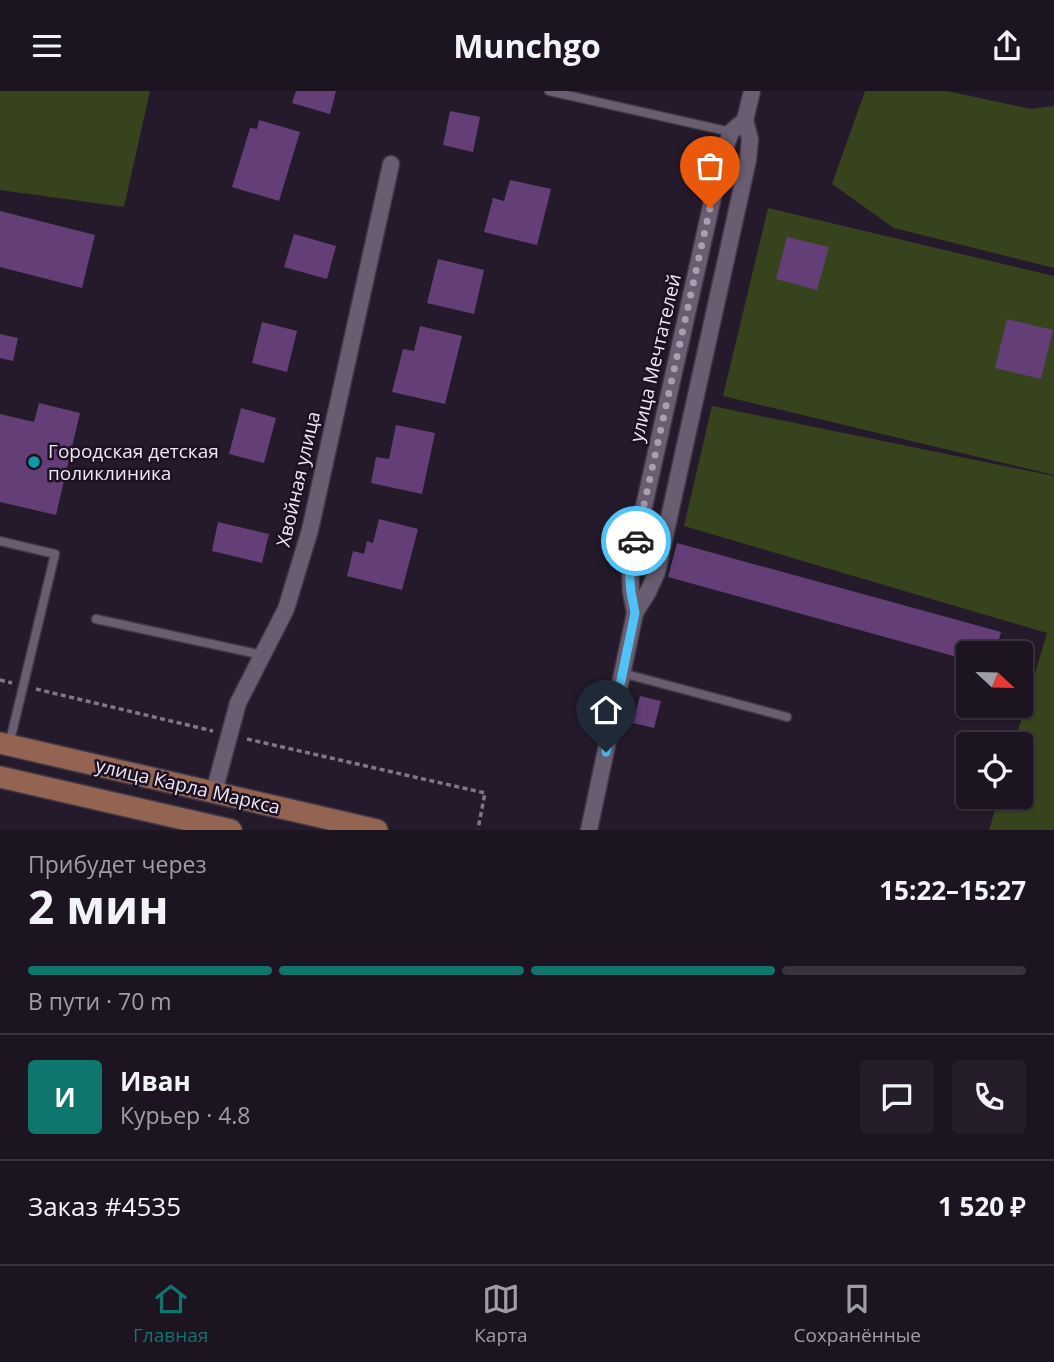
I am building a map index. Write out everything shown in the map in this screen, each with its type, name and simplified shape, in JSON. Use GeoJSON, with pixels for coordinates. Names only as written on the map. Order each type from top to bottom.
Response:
{"type":"FeatureCollection","features":[{"type":"Feature","properties":{"kind":"main road","name":"улица Карла Маркса"},"geometry":{"type":"LineString","coordinates":[[5,744],[377,830]]}},
{"type":"Feature","properties":{"kind":"main road","name":"улица Карла Маркса"},"geometry":{"type":"LineString","coordinates":[[1,778],[232,830]]}},
{"type":"Feature","properties":{"kind":"street","name":"улица Мечтателей"},"geometry":{"type":"LineString","coordinates":[[589,830],[635,613],[657,572],[748,160],[750,139],[745,120],[752,91]]}},
{"type":"Feature","properties":{"kind":"street"},"geometry":{"type":"LineString","coordinates":[[731,132],[745,120]]}},
{"type":"Feature","properties":{"kind":"street","name":"улица Мечтателей"},"geometry":{"type":"LineString","coordinates":[[635,613],[629,569],[722,157],[731,132]]}},
{"type":"Feature","properties":{"kind":"street","name":"Хвойная улица"},"geometry":{"type":"LineString","coordinates":[[214,792],[238,703],[286,608],[310,530],[391,164]]}},
{"type":"Feature","properties":{"kind":"lane"},"geometry":{"type":"LineString","coordinates":[[549,91],[731,132]]}},
{"type":"Feature","properties":{"kind":"lane"},"geometry":{"type":"LineString","coordinates":[[0,541],[55,554],[5,744]]}},
{"type":"Feature","properties":{"kind":"lane"},"geometry":{"type":"LineString","coordinates":[[96,619],[262,655]]}},
{"type":"Feature","properties":{"kind":"lane"},"geometry":{"type":"LineString","coordinates":[[622,673],[787,717]]}},
{"type":"Feature","properties":{"kind":"path"},"geometry":{"type":"LineString","coordinates":[[478,829],[485,793]]}},
{"type":"Feature","properties":{"kind":"green space"},"geometry":{"type":"Polygon","coordinates":[[[0,91],[150,91],[124,207],[0,190],[0,91]]]}},
{"type":"Feature","properties":{"kind":"green space"},"geometry":{"type":"Polygon","coordinates":[[[865,91],[947,91],[1031,109],[1054,106],[1054,268],[894,228],[832,184],[865,91]]]}},
{"type":"Feature","properties":{"kind":"green space"},"geometry":{"type":"Polygon","coordinates":[[[768,208],[1054,276],[1054,475],[723,396],[768,208]]]}},
{"type":"Feature","properties":{"kind":"green space"},"geometry":{"type":"Polygon","coordinates":[[[712,406],[1054,476],[1054,830],[989,830],[995,809],[1033,809],[1033,732],[1018,732],[1022,718],[1033,718],[1033,680],[1047,633],[684,526],[712,406]]]}},
{"type":"Feature","properties":{"kind":"building"},"geometry":{"type":"Polygon","coordinates":[[[296,91],[336,91],[330,114],[292,103],[296,91]]]}},
{"type":"Feature","properties":{"kind":"building"},"geometry":{"type":"Polygon","coordinates":[[[450,111],[480,117],[473,152],[443,145],[450,111]]]}},
{"type":"Feature","properties":{"kind":"building"},"geometry":{"type":"Polygon","coordinates":[[[259,120],[300,132],[279,201],[232,187],[250,128],[257,129],[259,120]]]}},
{"type":"Feature","properties":{"kind":"building"},"geometry":{"type":"Polygon","coordinates":[[[510,180],[551,189],[537,245],[484,232],[493,198],[504,201],[510,180]]]}},
{"type":"Feature","properties":{"kind":"building"},"geometry":{"type":"Polygon","coordinates":[[[0,211],[95,235],[82,288],[0,267],[0,211]]]}},
{"type":"Feature","properties":{"kind":"building"},"geometry":{"type":"Polygon","coordinates":[[[294,234],[336,246],[327,279],[284,267],[294,234]]]}},
{"type":"Feature","properties":{"kind":"building"},"geometry":{"type":"Polygon","coordinates":[[[787,237],[829,247],[817,290],[776,279],[787,237]]]}},
{"type":"Feature","properties":{"kind":"building"},"geometry":{"type":"Polygon","coordinates":[[[438,259],[484,270],[474,314],[427,303],[438,259]]]}},
{"type":"Feature","properties":{"kind":"building"},"geometry":{"type":"Polygon","coordinates":[[[1007,319],[1053,330],[1041,379],[995,368],[1007,319]]]}},
{"type":"Feature","properties":{"kind":"building"},"geometry":{"type":"Polygon","coordinates":[[[262,322],[297,331],[287,372],[252,363],[262,322]]]}},
{"type":"Feature","properties":{"kind":"building"},"geometry":{"type":"Polygon","coordinates":[[[420,326],[462,336],[445,404],[392,392],[403,349],[414,351],[420,326]]]}},
{"type":"Feature","properties":{"kind":"building"},"geometry":{"type":"Polygon","coordinates":[[[0,334],[18,338],[13,361],[0,358],[0,334]]]}},
{"type":"Feature","properties":{"kind":"building","name":"Городская детская поликлиника"},"geometry":{"type":"Polygon","coordinates":[[[39,403],[80,413],[56,515],[0,502],[0,414],[34,422],[39,403]]]}},
{"type":"Feature","properties":{"kind":"building"},"geometry":{"type":"Polygon","coordinates":[[[241,408],[276,418],[264,463],[229,454],[241,408]]]}},
{"type":"Feature","properties":{"kind":"building"},"geometry":{"type":"Polygon","coordinates":[[[396,425],[435,433],[422,494],[371,483],[376,457],[389,459],[396,425]]]}},
{"type":"Feature","properties":{"kind":"building"},"geometry":{"type":"Polygon","coordinates":[[[379,519],[418,529],[402,590],[347,576],[353,551],[364,554],[367,541],[373,543],[379,519]]]}},
{"type":"Feature","properties":{"kind":"building"},"geometry":{"type":"Polygon","coordinates":[[[218,522],[269,534],[262,563],[212,551],[218,522]]]}},
{"type":"Feature","properties":{"kind":"building"},"geometry":{"type":"Polygon","coordinates":[[[677,543],[1001,632],[998,641],[956,641],[956,657],[668,577],[677,543]]]}},
{"type":"Feature","properties":{"kind":"building"},"geometry":{"type":"Polygon","coordinates":[[[640,696],[661,701],[654,728],[633,723],[640,696]]]}},
{"type":"Feature","properties":{"kind":"way so far"},"geometry":{"type":"LineString","coordinates":[[636,541],[710,208]]}},
{"type":"Feature","properties":{"kind":"place","name":"Городская детская поликлиника"},"geometry":{"type":"Point","coordinates":[34,462]}},
{"type":"Feature","properties":{"kind":"route"},"geometry":{"type":"LineString","coordinates":[[606,752],[635,613],[629,569],[636,541]]}}]}
